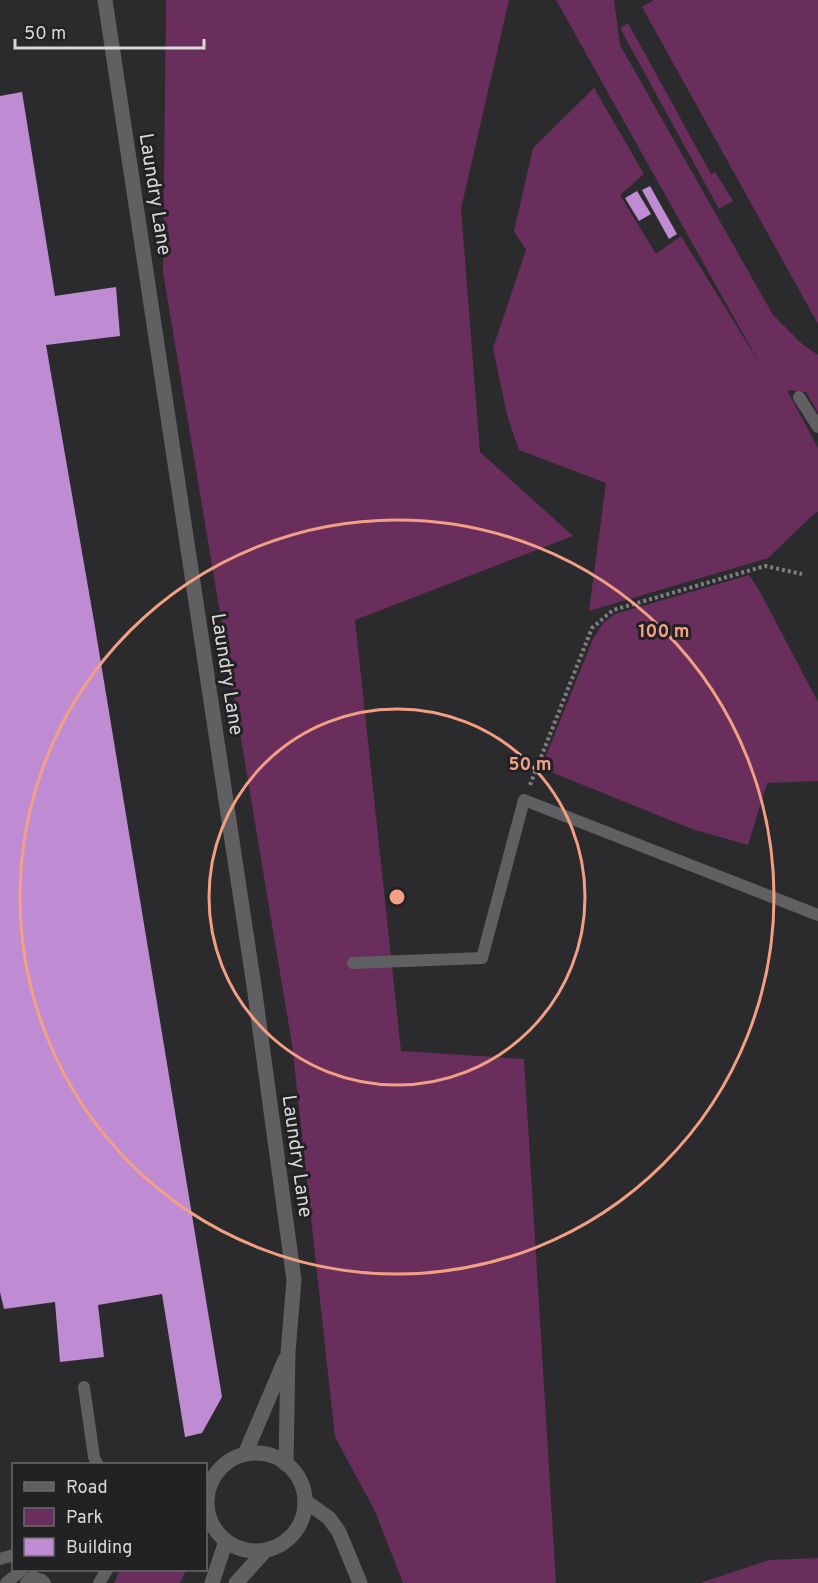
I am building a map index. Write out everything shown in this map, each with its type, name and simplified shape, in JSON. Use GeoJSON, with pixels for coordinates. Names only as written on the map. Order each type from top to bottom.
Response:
{"type":"FeatureCollection","features":[{"type":"Feature","properties":{"kind":"street","name":"Laundry Lane"},"geometry":{"type":"LineString","coordinates":[[106,2],[254,986],[294,1280],[288,1352],[286,1464]]}},
{"type":"Feature","properties":{"kind":"street","name":"Laundry Lane"},"geometry":{"type":"LineString","coordinates":[[245,1455],[288,1352]]}},
{"type":"Feature","properties":{"kind":"street"},"geometry":{"type":"LineString","coordinates":[[245,1455],[267,1455],[286,1464],[296,1475],[302,1488],[304,1502],[302,1518],[294,1533],[282,1544],[266,1550],[252,1551],[238,1548],[217,1533],[208,1521],[207,1491],[213,1478],[221,1467],[232,1459],[245,1455]]}},
{"type":"Feature","properties":{"kind":"street"},"geometry":{"type":"LineString","coordinates":[[304,1502],[329,1518],[339,1532],[360,1583]]}},
{"type":"Feature","properties":{"kind":"street"},"geometry":{"type":"LineString","coordinates":[[212,1583],[226,1541]]}},
{"type":"Feature","properties":{"kind":"street"},"geometry":{"type":"LineString","coordinates":[[236,1583],[266,1550]]}},
{"type":"Feature","properties":{"kind":"lane"},"geometry":{"type":"LineString","coordinates":[[799,397],[818,427]]}},
{"type":"Feature","properties":{"kind":"lane"},"geometry":{"type":"LineString","coordinates":[[353,963],[482,958],[524,800],[818,915]]}},
{"type":"Feature","properties":{"kind":"lane"},"geometry":{"type":"LineString","coordinates":[[84,1388],[97,1463]]}},
{"type":"Feature","properties":{"kind":"lane"},"geometry":{"type":"LineString","coordinates":[[6,1583],[20,1571]]}},
{"type":"Feature","properties":{"kind":"lane"},"geometry":{"type":"LineString","coordinates":[[26,1583],[32,1577],[45,1583]]}},
{"type":"Feature","properties":{"kind":"path"},"geometry":{"type":"LineString","coordinates":[[524,800],[592,628],[604,617],[613,610],[765,566],[802,574]]}},
{"type":"Feature","properties":{"kind":"green space"},"geometry":{"type":"Polygon","coordinates":[[[166,0],[509,0],[461,209],[480,452],[573,536],[355,620],[401,1051],[524,1059],[556,1583],[403,1583],[375,1511],[335,1437],[292,1044],[163,272],[166,0]]]}},
{"type":"Feature","properties":{"kind":"green space"},"geometry":{"type":"Polygon","coordinates":[[[556,0],[614,0],[620,45],[773,315],[802,344],[818,355],[818,413],[806,392],[787,390],[818,448],[818,512],[768,558],[589,611],[606,483],[519,450],[507,415],[493,348],[526,250],[514,231],[533,148],[594,88],[644,174],[620,195],[656,254],[681,236],[760,364],[556,0]]]}},
{"type":"Feature","properties":{"kind":"green space"},"geometry":{"type":"Polygon","coordinates":[[[654,0],[818,0],[818,324],[642,7],[654,0]]]}},
{"type":"Feature","properties":{"kind":"green space"},"geometry":{"type":"Polygon","coordinates":[[[628,23],[711,174],[715,172],[733,201],[719,209],[620,28],[628,23]]]}},
{"type":"Feature","properties":{"kind":"green space"},"geometry":{"type":"Polygon","coordinates":[[[749,575],[818,702],[818,781],[767,783],[748,845],[692,829],[541,768],[593,639],[603,623],[615,614],[749,575]]]}},
{"type":"Feature","properties":{"kind":"green space"},"geometry":{"type":"Polygon","coordinates":[[[818,1558],[818,1583],[700,1583],[769,1560],[818,1558]]]}},
{"type":"Feature","properties":{"kind":"green space"},"geometry":{"type":"Polygon","coordinates":[[[120,1571],[186,1571],[180,1583],[114,1583],[120,1571]]]}},
{"type":"Feature","properties":{"kind":"building"},"geometry":{"type":"Polygon","coordinates":[[[22,92],[55,296],[116,287],[120,336],[46,345],[222,1397],[202,1433],[185,1437],[162,1294],[98,1305],[104,1357],[60,1362],[55,1302],[4,1309],[0,1292],[0,96],[22,92]]]}},
{"type":"Feature","properties":{"kind":"building"},"geometry":{"type":"Polygon","coordinates":[[[650,186],[677,234],[669,239],[642,190],[650,186]]]}},
{"type":"Feature","properties":{"kind":"building"},"geometry":{"type":"Polygon","coordinates":[[[637,191],[651,214],[639,221],[625,198],[637,191]]]}}]}
